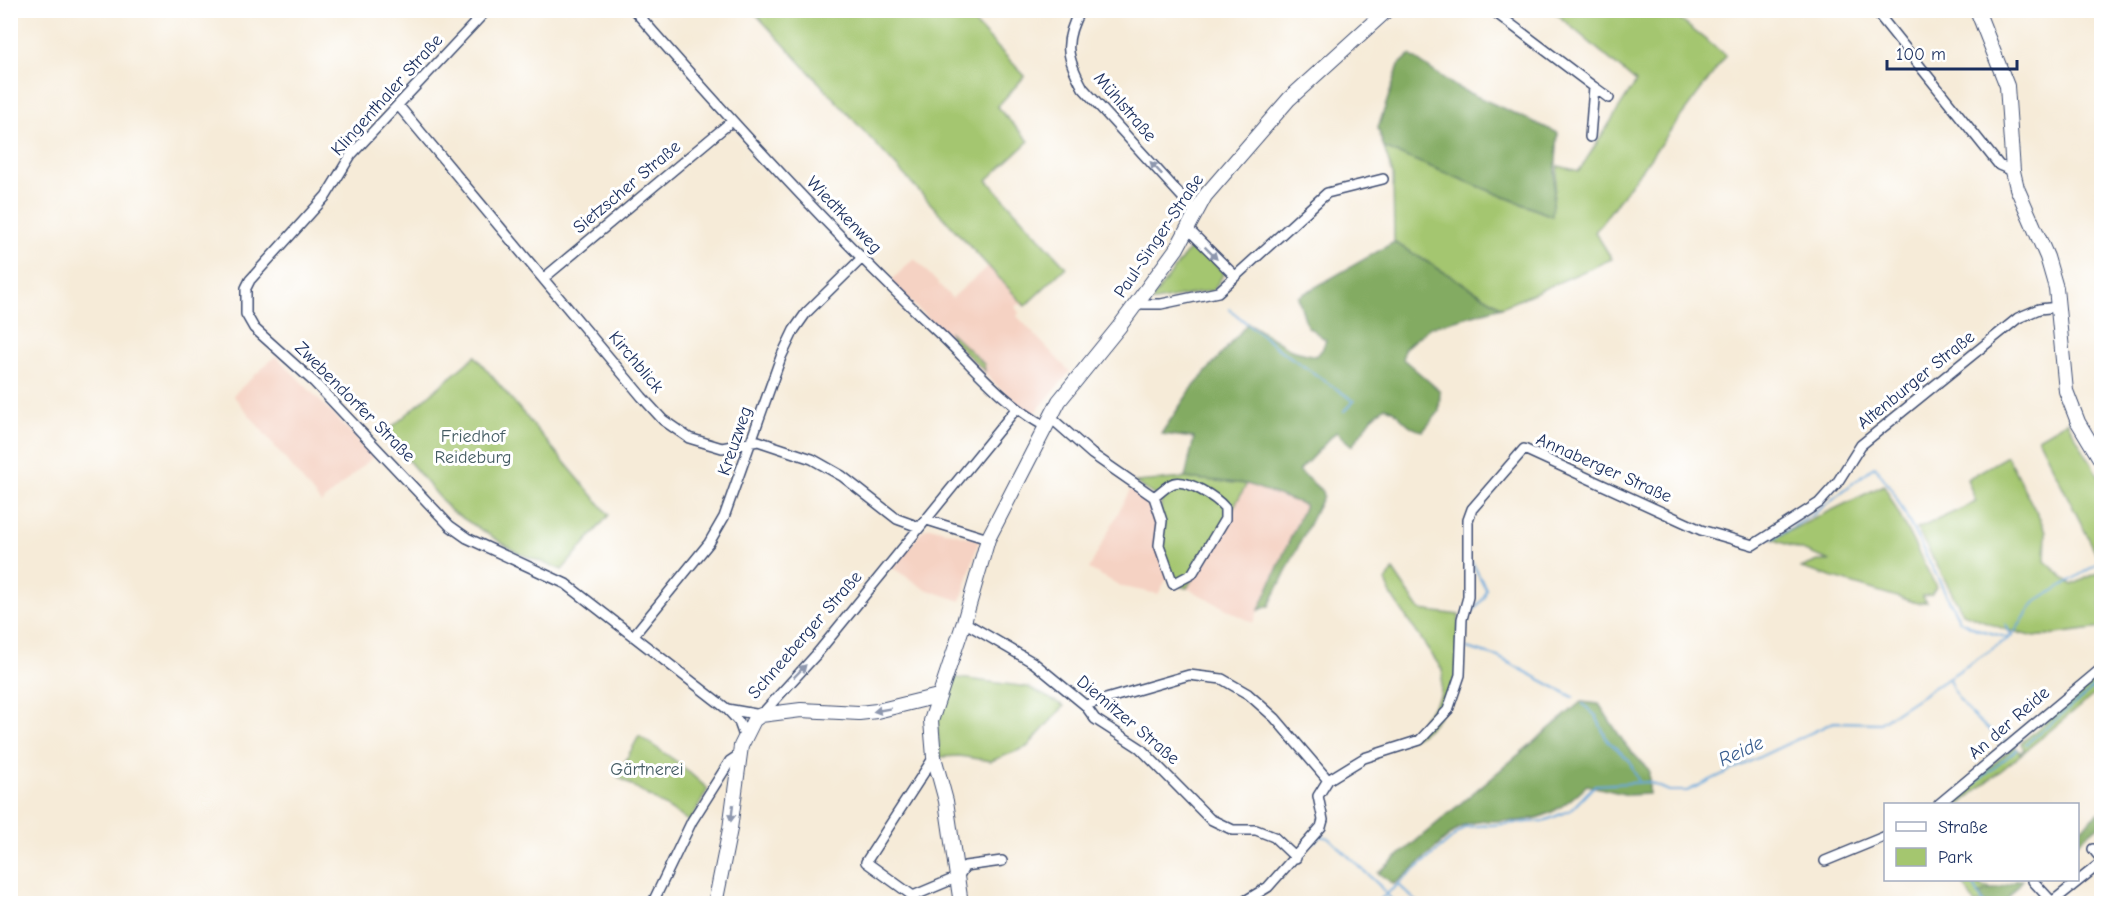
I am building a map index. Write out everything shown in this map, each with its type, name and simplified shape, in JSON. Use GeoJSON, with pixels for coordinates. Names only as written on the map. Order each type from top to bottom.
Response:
{"type":"FeatureCollection","features":[{"type":"Feature","properties":{"kind":"street","name":"Klingenthaler Straße"},"geometry":{"type":"LineString","coordinates":[[246,288],[264,263],[326,196],[351,155],[487,10]]}},
{"type":"Feature","properties":{"kind":"street","name":"Wiedtkenweg"},"geometry":{"type":"LineString","coordinates":[[634,10],[732,121],[862,258],[1016,409],[1047,422]]}},
{"type":"Feature","properties":{"kind":"street","name":"Mühlstraße"},"geometry":{"type":"LineString","coordinates":[[1080,10],[1068,42],[1071,64],[1083,88],[1195,211]]}},
{"type":"Feature","properties":{"kind":"street","name":"Paul-Singer-Straße"},"geometry":{"type":"LineString","coordinates":[[961,903],[946,801],[933,757],[931,721],[964,622],[988,539],[1062,396],[1139,300],[1188,229],[1195,211],[1289,99],[1387,10]]}},
{"type":"Feature","properties":{"kind":"street"},"geometry":{"type":"LineString","coordinates":[[1492,10],[1609,98]]}},
{"type":"Feature","properties":{"kind":"street"},"geometry":{"type":"LineString","coordinates":[[1875,10],[1999,165],[2013,171]]}},
{"type":"Feature","properties":{"kind":"street"},"geometry":{"type":"LineString","coordinates":[[1977,10],[2007,86],[2013,171],[2029,219],[2047,257],[2059,307],[2062,365],[2066,391],[2078,422],[2102,462]]}},
{"type":"Feature","properties":{"kind":"street"},"geometry":{"type":"LineString","coordinates":[[1590,137],[1594,87]]}},
{"type":"Feature","properties":{"kind":"street","name":"Kirchblick"},"geometry":{"type":"LineString","coordinates":[[398,105],[642,396],[675,430],[689,438],[722,448],[753,441],[797,453],[827,467],[897,519],[919,527]]}},
{"type":"Feature","properties":{"kind":"street","name":"Sietzscher Straße"},"geometry":{"type":"LineString","coordinates":[[544,278],[732,121]]}},
{"type":"Feature","properties":{"kind":"street"},"geometry":{"type":"LineString","coordinates":[[1139,300],[1143,304],[1161,304],[1218,292],[1327,193],[1383,179]]}},
{"type":"Feature","properties":{"kind":"street"},"geometry":{"type":"LineString","coordinates":[[1188,229],[1235,276]]}},
{"type":"Feature","properties":{"kind":"street","name":"Kreuzweg"},"geometry":{"type":"LineString","coordinates":[[634,635],[714,535],[736,491],[781,357],[794,330],[806,313],[862,258]]}},
{"type":"Feature","properties":{"kind":"street","name":"Zwebendorfer Straße"},"geometry":{"type":"LineString","coordinates":[[246,288],[246,314],[254,328],[314,382],[450,526],[467,538],[566,584],[727,709],[739,722],[744,736]]}},
{"type":"Feature","properties":{"kind":"street","name":"Altenburger Straße"},"geometry":{"type":"LineString","coordinates":[[1753,545],[1819,503],[1837,483],[1861,445],[2018,318],[2039,309],[2059,307]]}},
{"type":"Feature","properties":{"kind":"street","name":"Schneeberger Straße"},"geometry":{"type":"LineString","coordinates":[[652,903],[693,821],[730,761],[739,755],[744,736],[761,714],[815,656],[1016,409]]}},
{"type":"Feature","properties":{"kind":"street"},"geometry":{"type":"LineString","coordinates":[[1047,422],[1154,497],[1162,521],[1159,545],[1173,584],[1192,574],[1225,519],[1225,507],[1216,499],[1182,483],[1171,483],[1154,497]]}},
{"type":"Feature","properties":{"kind":"street","name":"Annaberger Straße"},"geometry":{"type":"LineString","coordinates":[[1318,796],[1328,780],[1364,758],[1420,740],[1448,710],[1460,675],[1462,619],[1468,597],[1467,520],[1482,496],[1524,449],[1701,530],[1753,545]]}},
{"type":"Feature","properties":{"kind":"street"},"geometry":{"type":"LineString","coordinates":[[927,520],[988,539]]}},
{"type":"Feature","properties":{"kind":"street","name":"Diemitzer Straße"},"geometry":{"type":"LineString","coordinates":[[964,622],[1034,663],[1085,705],[1095,719],[1140,748],[1210,819],[1233,830],[1256,830],[1274,837],[1296,858]]}},
{"type":"Feature","properties":{"kind":"street","name":"An der Reide"},"geometry":{"type":"LineString","coordinates":[[1940,803],[2090,675],[2102,668]]}},
{"type":"Feature","properties":{"kind":"street"},"geometry":{"type":"LineString","coordinates":[[1085,705],[1189,675],[1222,679],[1248,694],[1275,718],[1317,770],[1328,780]]}},
{"type":"Feature","properties":{"kind":"street"},"geometry":{"type":"LineString","coordinates":[[727,709],[761,714],[801,710],[859,713],[877,711],[938,696]]}},
{"type":"Feature","properties":{"kind":"street"},"geometry":{"type":"LineString","coordinates":[[714,903],[730,829],[739,755]]}},
{"type":"Feature","properties":{"kind":"street"},"geometry":{"type":"LineString","coordinates":[[933,757],[866,862],[913,896],[958,877],[965,866],[1002,861]]}},
{"type":"Feature","properties":{"kind":"street"},"geometry":{"type":"LineString","coordinates":[[1240,903],[1268,887],[1321,827],[1323,820],[1318,796],[1317,770]]}},
{"type":"Feature","properties":{"kind":"street"},"geometry":{"type":"LineString","coordinates":[[1825,861],[1884,837]]}},
{"type":"Feature","properties":{"kind":"street"},"geometry":{"type":"LineString","coordinates":[[2093,849],[2102,860]]}},
{"type":"Feature","properties":{"kind":"street"},"geometry":{"type":"LineString","coordinates":[[2033,881],[2053,903],[2097,866],[2102,865]]}},
{"type":"Feature","properties":{"kind":"shaded area"},"geometry":{"type":"Polygon","coordinates":[[[914,258],[952,298],[988,266],[1025,306],[1018,304],[1015,307],[1019,313],[1017,316],[1070,372],[1035,413],[1024,412],[890,282],[914,258]]]}},
{"type":"Feature","properties":{"kind":"shaded area"},"geometry":{"type":"Polygon","coordinates":[[[276,356],[374,456],[321,503],[233,395],[276,356]]]}},
{"type":"Feature","properties":{"kind":"shaded area"},"geometry":{"type":"Polygon","coordinates":[[[1247,484],[1305,505],[1253,623],[1187,588],[1247,484]]]}},
{"type":"Feature","properties":{"kind":"shaded area"},"geometry":{"type":"Polygon","coordinates":[[[1132,486],[1163,505],[1169,575],[1158,594],[1123,587],[1089,569],[1132,486]]]}},
{"type":"Feature","properties":{"kind":"shaded area"},"geometry":{"type":"Polygon","coordinates":[[[930,527],[979,540],[961,601],[925,589],[893,568],[923,530],[930,527]]]}},
{"type":"Feature","properties":{"kind":"green space"},"geometry":{"type":"Polygon","coordinates":[[[753,11],[963,11],[1025,76],[997,107],[1029,141],[987,180],[1066,267],[1025,306],[753,11]]]}},
{"type":"Feature","properties":{"kind":"green space"},"geometry":{"type":"Polygon","coordinates":[[[1553,11],[1669,11],[1726,56],[1595,232],[1612,259],[1502,307],[1394,242],[1393,175],[1384,148],[1551,216],[1558,166],[1579,171],[1636,82],[1553,11]]]}},
{"type":"Feature","properties":{"kind":"green space"},"geometry":{"type":"Polygon","coordinates":[[[1410,55],[1458,88],[1558,133],[1552,216],[1384,148],[1378,128],[1399,65],[1410,55]]]}},
{"type":"Feature","properties":{"kind":"green space"},"geometry":{"type":"Polygon","coordinates":[[[1394,242],[1502,307],[1430,327],[1404,349],[1403,359],[1440,391],[1439,412],[1423,431],[1411,426],[1390,408],[1385,407],[1372,418],[1352,446],[1336,432],[1299,471],[1322,491],[1323,496],[1269,606],[1259,610],[1305,505],[1247,484],[1185,478],[1194,438],[1161,434],[1190,391],[1248,323],[1291,350],[1315,356],[1322,350],[1326,340],[1307,326],[1298,297],[1394,242]]]}},
{"type":"Feature","properties":{"kind":"green space"},"geometry":{"type":"Polygon","coordinates":[[[1192,245],[1195,245],[1224,273],[1214,290],[1150,302],[1192,245]]]}},
{"type":"Feature","properties":{"kind":"green space"},"geometry":{"type":"Polygon","coordinates":[[[950,332],[984,364],[985,371],[950,338],[950,332]]]}},
{"type":"Feature","properties":{"kind":"green space","name":"Friedhof Reideburg"},"geometry":{"type":"Polygon","coordinates":[[[475,356],[609,515],[562,570],[518,553],[451,511],[385,433],[475,356]]]}},
{"type":"Feature","properties":{"kind":"green space"},"geometry":{"type":"Polygon","coordinates":[[[2067,421],[2101,481],[2101,563],[2038,438],[2067,421]]]}},
{"type":"Feature","properties":{"kind":"green space"},"geometry":{"type":"Polygon","coordinates":[[[2007,456],[2046,531],[2045,561],[2072,585],[2101,571],[2101,628],[2034,637],[2004,629],[1963,613],[1917,529],[1976,502],[1967,479],[2007,456]]]}},
{"type":"Feature","properties":{"kind":"green space"},"geometry":{"type":"Polygon","coordinates":[[[1185,478],[1247,484],[1187,588],[1173,584],[1159,545],[1161,500],[1135,482],[1185,478]]]}},
{"type":"Feature","properties":{"kind":"green space"},"geometry":{"type":"Polygon","coordinates":[[[1884,485],[1936,587],[1931,595],[1922,596],[1927,602],[1917,603],[1801,568],[1818,561],[1831,561],[1772,539],[1884,485]]]}},
{"type":"Feature","properties":{"kind":"green space"},"geometry":{"type":"Polygon","coordinates":[[[1393,570],[1420,610],[1459,615],[1458,670],[1450,697],[1439,716],[1424,732],[1406,740],[1440,697],[1443,671],[1391,595],[1386,581],[1393,570]]]}},
{"type":"Feature","properties":{"kind":"green space"},"geometry":{"type":"Polygon","coordinates":[[[2101,676],[2101,689],[1961,803],[1945,803],[2015,746],[2020,753],[2024,749],[2021,743],[2101,676]]]}},
{"type":"Feature","properties":{"kind":"green space"},"geometry":{"type":"Polygon","coordinates":[[[951,677],[1028,687],[1064,706],[1027,747],[991,761],[959,756],[940,757],[937,724],[951,677]]]}},
{"type":"Feature","properties":{"kind":"green space"},"geometry":{"type":"Polygon","coordinates":[[[1581,702],[1599,704],[1627,747],[1649,770],[1649,794],[1628,795],[1587,785],[1563,805],[1537,818],[1484,821],[1465,825],[1450,835],[1394,884],[1378,873],[1581,702]]]}},
{"type":"Feature","properties":{"kind":"green space","name":"Gärtnerei"},"geometry":{"type":"Polygon","coordinates":[[[639,736],[676,761],[708,789],[690,822],[617,776],[639,736]]]}},
{"type":"Feature","properties":{"kind":"green space"},"geometry":{"type":"Polygon","coordinates":[[[2101,811],[2101,824],[2079,842],[2079,830],[2101,811]]]}},
{"type":"Feature","properties":{"kind":"green space"},"geometry":{"type":"Polygon","coordinates":[[[1962,881],[1977,881],[1982,887],[1992,889],[1980,894],[1985,903],[1974,903],[1962,881]]]}},
{"type":"Feature","properties":{"kind":"green space"},"geometry":{"type":"Polygon","coordinates":[[[2014,881],[2022,881],[2004,903],[1985,903],[1980,894],[1989,890],[2014,881]]]}},
{"type":"Feature","properties":{"kind":"waterway"},"geometry":{"type":"LineString","coordinates":[[1229,309],[1280,350],[1354,401],[1344,411]]}},
{"type":"Feature","properties":{"kind":"waterway"},"geometry":{"type":"LineString","coordinates":[[1772,539],[1811,516],[1875,466],[1894,493],[1960,621],[1977,629],[2009,638]]}},
{"type":"Feature","properties":{"kind":"waterway","name":"Reide"},"geometry":{"type":"LineString","coordinates":[[1375,904],[1465,827],[1544,821],[1571,810],[1595,785],[1649,782],[1669,791],[1687,791],[1834,722],[1880,723],[2012,636],[2034,603],[2102,561]]}},
{"type":"Feature","properties":{"kind":"waterway"},"geometry":{"type":"LineString","coordinates":[[1467,618],[1484,598],[1486,589],[1472,562]]}},
{"type":"Feature","properties":{"kind":"waterway"},"geometry":{"type":"LineString","coordinates":[[2005,624],[2012,636]]}},
{"type":"Feature","properties":{"kind":"waterway"},"geometry":{"type":"LineString","coordinates":[[1467,648],[1498,657],[1573,697]]}},
{"type":"Feature","properties":{"kind":"waterway"},"geometry":{"type":"LineString","coordinates":[[1949,679],[1959,700],[1966,708],[2008,744]]}},
{"type":"Feature","properties":{"kind":"waterway"},"geometry":{"type":"LineString","coordinates":[[2026,744],[2102,681]]}},
{"type":"Feature","properties":{"kind":"waterway"},"geometry":{"type":"LineString","coordinates":[[1583,704],[1596,716],[1607,740],[1629,760],[1639,782]]}},
{"type":"Feature","properties":{"kind":"waterway"},"geometry":{"type":"LineString","coordinates":[[1951,803],[2017,749]]}},
{"type":"Feature","properties":{"kind":"waterway"},"geometry":{"type":"LineString","coordinates":[[1314,842],[1320,836],[1329,838],[1379,885],[1395,904]]}},
{"type":"Feature","properties":{"kind":"waterway"},"geometry":{"type":"LineString","coordinates":[[1972,881],[1984,904]]}},
{"type":"Feature","properties":{"kind":"waterway"},"geometry":{"type":"LineString","coordinates":[[1399,885],[1419,904]]}}]}
